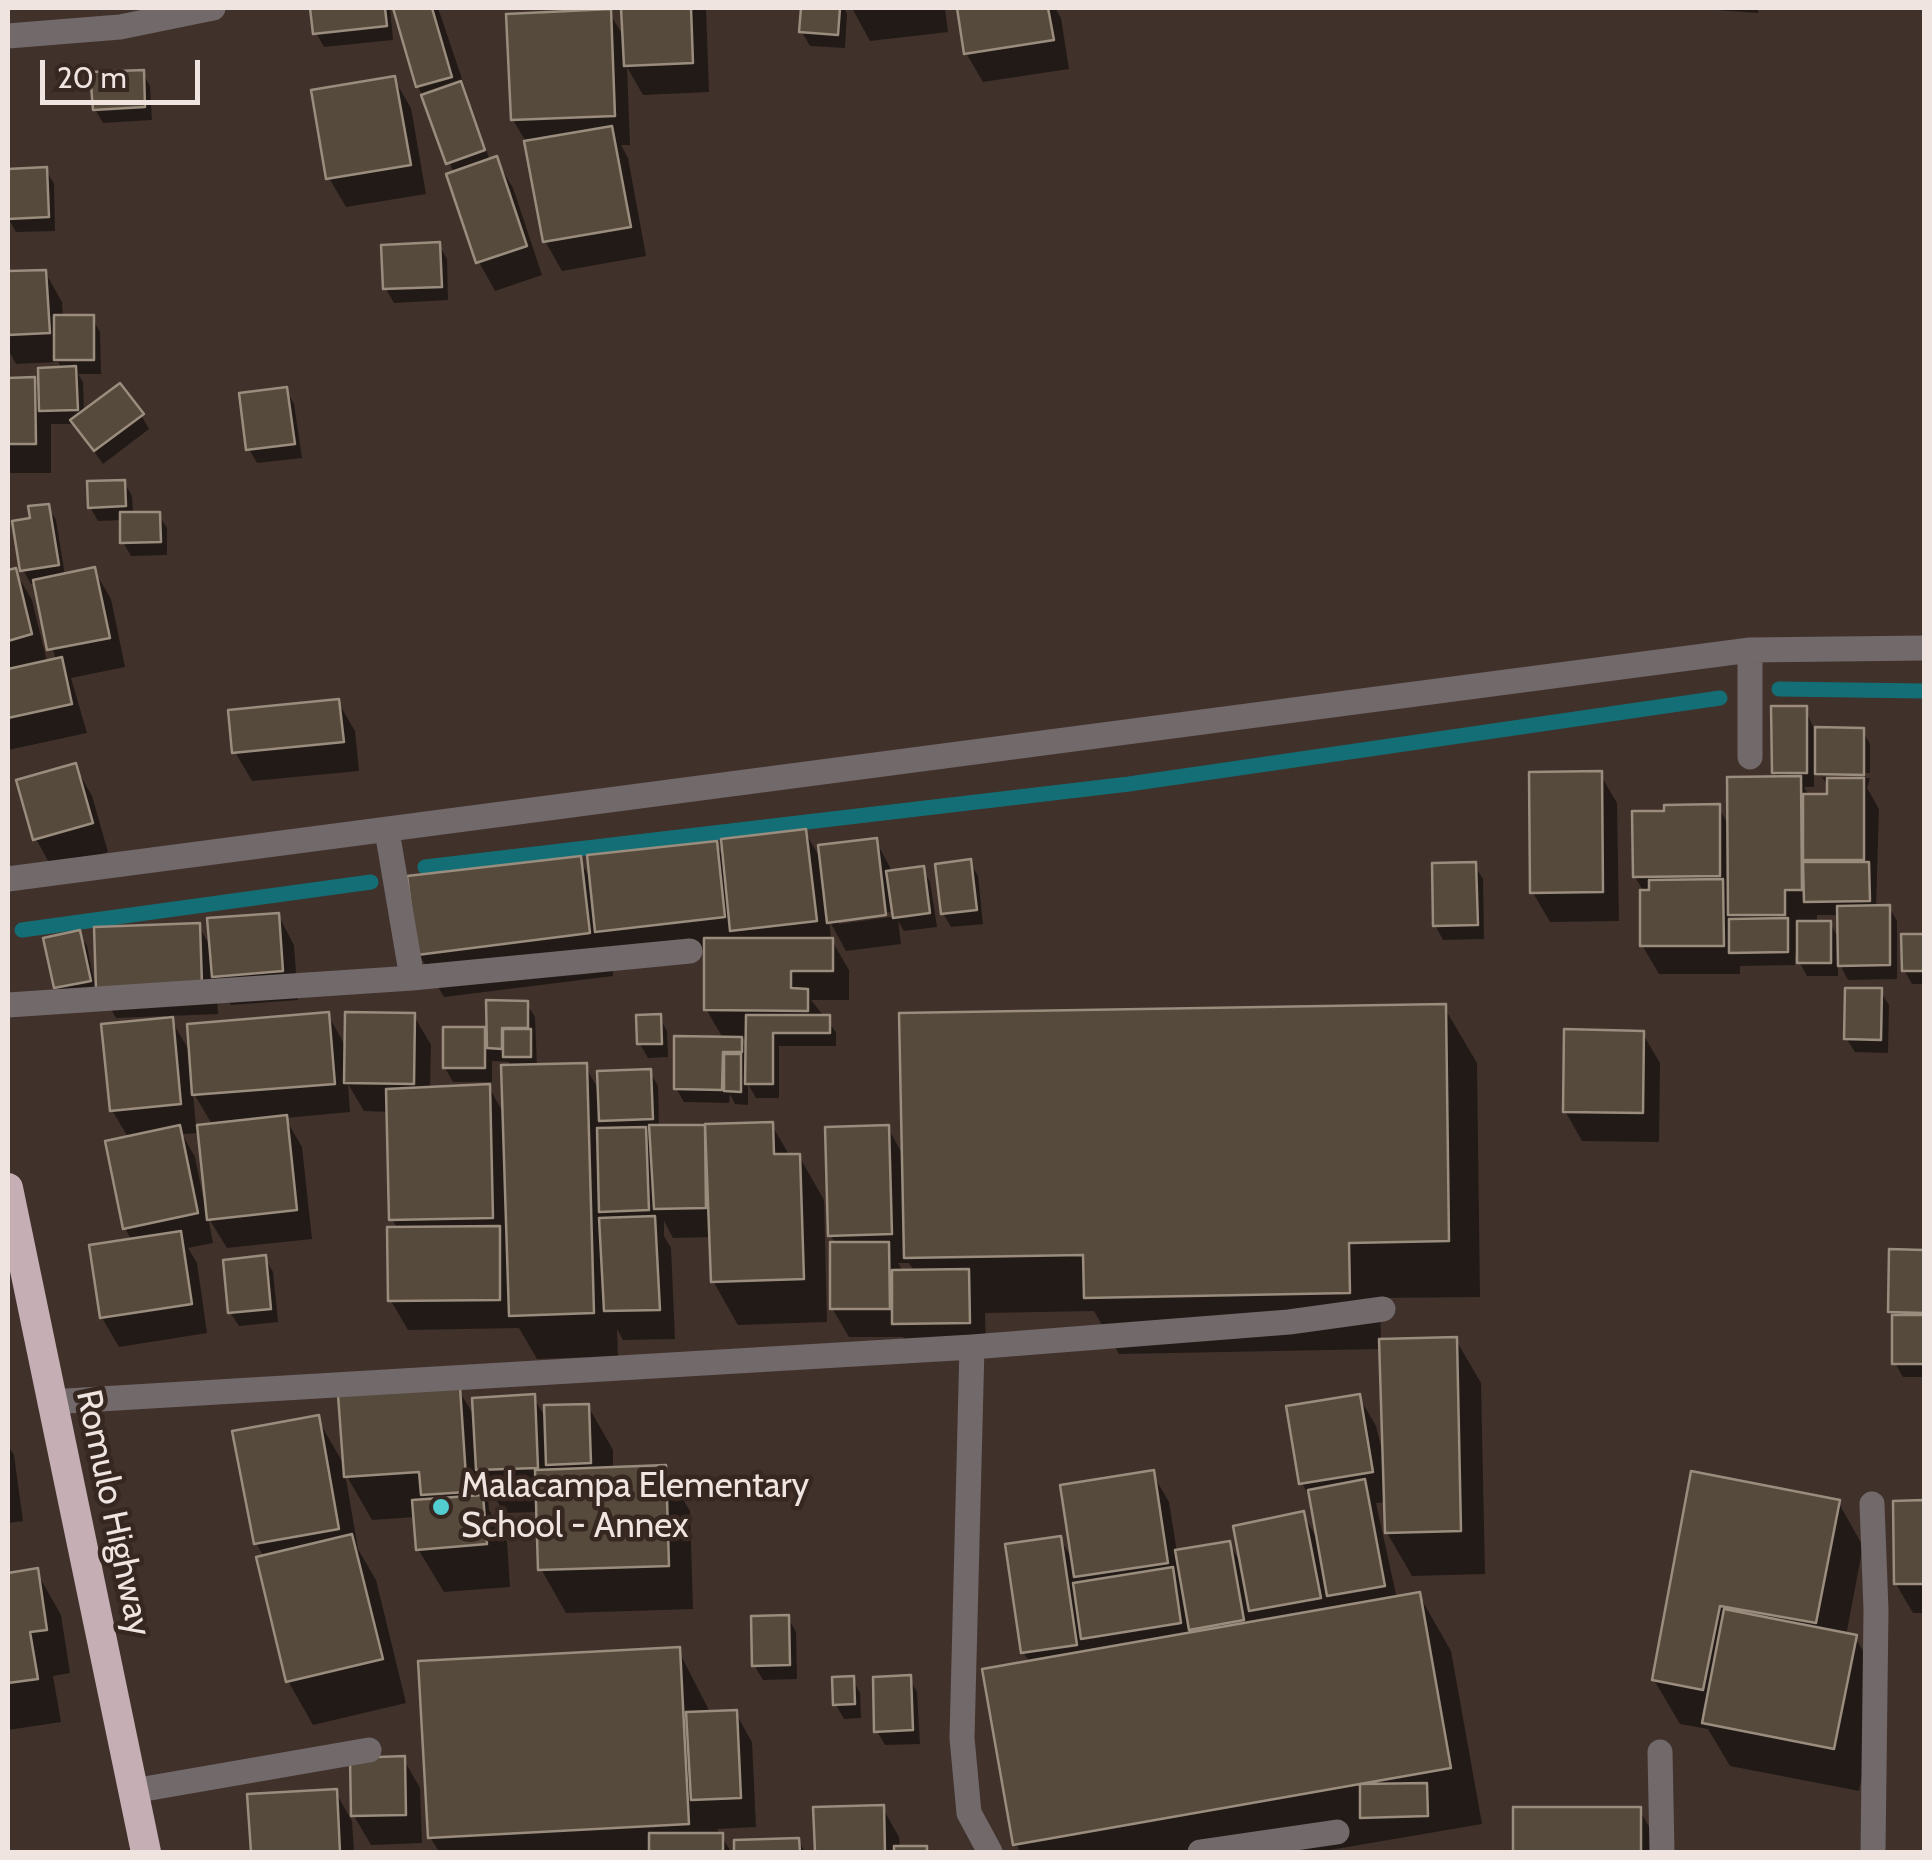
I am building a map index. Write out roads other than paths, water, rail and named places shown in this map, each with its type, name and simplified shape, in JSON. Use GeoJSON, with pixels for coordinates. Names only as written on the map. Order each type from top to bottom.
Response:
{"type":"FeatureCollection","features":[{"type":"Feature","properties":{"kind":"highway","name":"Romulo Highway"},"geometry":{"type":"LineString","coordinates":[[8,1188],[146,1852]]}},
{"type":"Feature","properties":{"kind":"street"},"geometry":{"type":"LineString","coordinates":[[8,36],[120,27],[213,8]]}},
{"type":"Feature","properties":{"kind":"street"},"geometry":{"type":"LineString","coordinates":[[8,879],[1750,650],[1924,648]]}},
{"type":"Feature","properties":{"kind":"street"},"geometry":{"type":"LineString","coordinates":[[1750,650],[1750,757]]}},
{"type":"Feature","properties":{"kind":"street"},"geometry":{"type":"LineString","coordinates":[[388,831],[412,978]]}},
{"type":"Feature","properties":{"kind":"street"},"geometry":{"type":"LineString","coordinates":[[8,1006],[412,978],[690,951]]}},
{"type":"Feature","properties":{"kind":"street"},"geometry":{"type":"LineString","coordinates":[[50,1402],[972,1347],[1289,1322],[1383,1310]]}},
{"type":"Feature","properties":{"kind":"street"},"geometry":{"type":"LineString","coordinates":[[972,1347],[962,1738],[969,1813],[990,1852]]}},
{"type":"Feature","properties":{"kind":"street"},"geometry":{"type":"LineString","coordinates":[[1872,1504],[1876,1610],[1873,1852]]}},
{"type":"Feature","properties":{"kind":"street"},"geometry":{"type":"LineString","coordinates":[[133,1791],[368,1750]]}},
{"type":"Feature","properties":{"kind":"street"},"geometry":{"type":"LineString","coordinates":[[1660,1752],[1662,1852]]}},
{"type":"Feature","properties":{"kind":"street"},"geometry":{"type":"LineString","coordinates":[[1200,1852],[1337,1832]]}},
{"type":"Feature","properties":{"kind":"waterway"},"geometry":{"type":"LineString","coordinates":[[1779,689],[1924,691]]}},
{"type":"Feature","properties":{"kind":"waterway"},"geometry":{"type":"LineString","coordinates":[[425,867],[1129,784],[1720,698]]}},
{"type":"Feature","properties":{"kind":"waterway"},"geometry":{"type":"LineString","coordinates":[[22,930],[371,882]]}},
{"type":"Feature","properties":{"kind":"place","name":"Malacampa Elementary School - Annex"},"geometry":{"type":"Point","coordinates":[441,1507]}}]}
